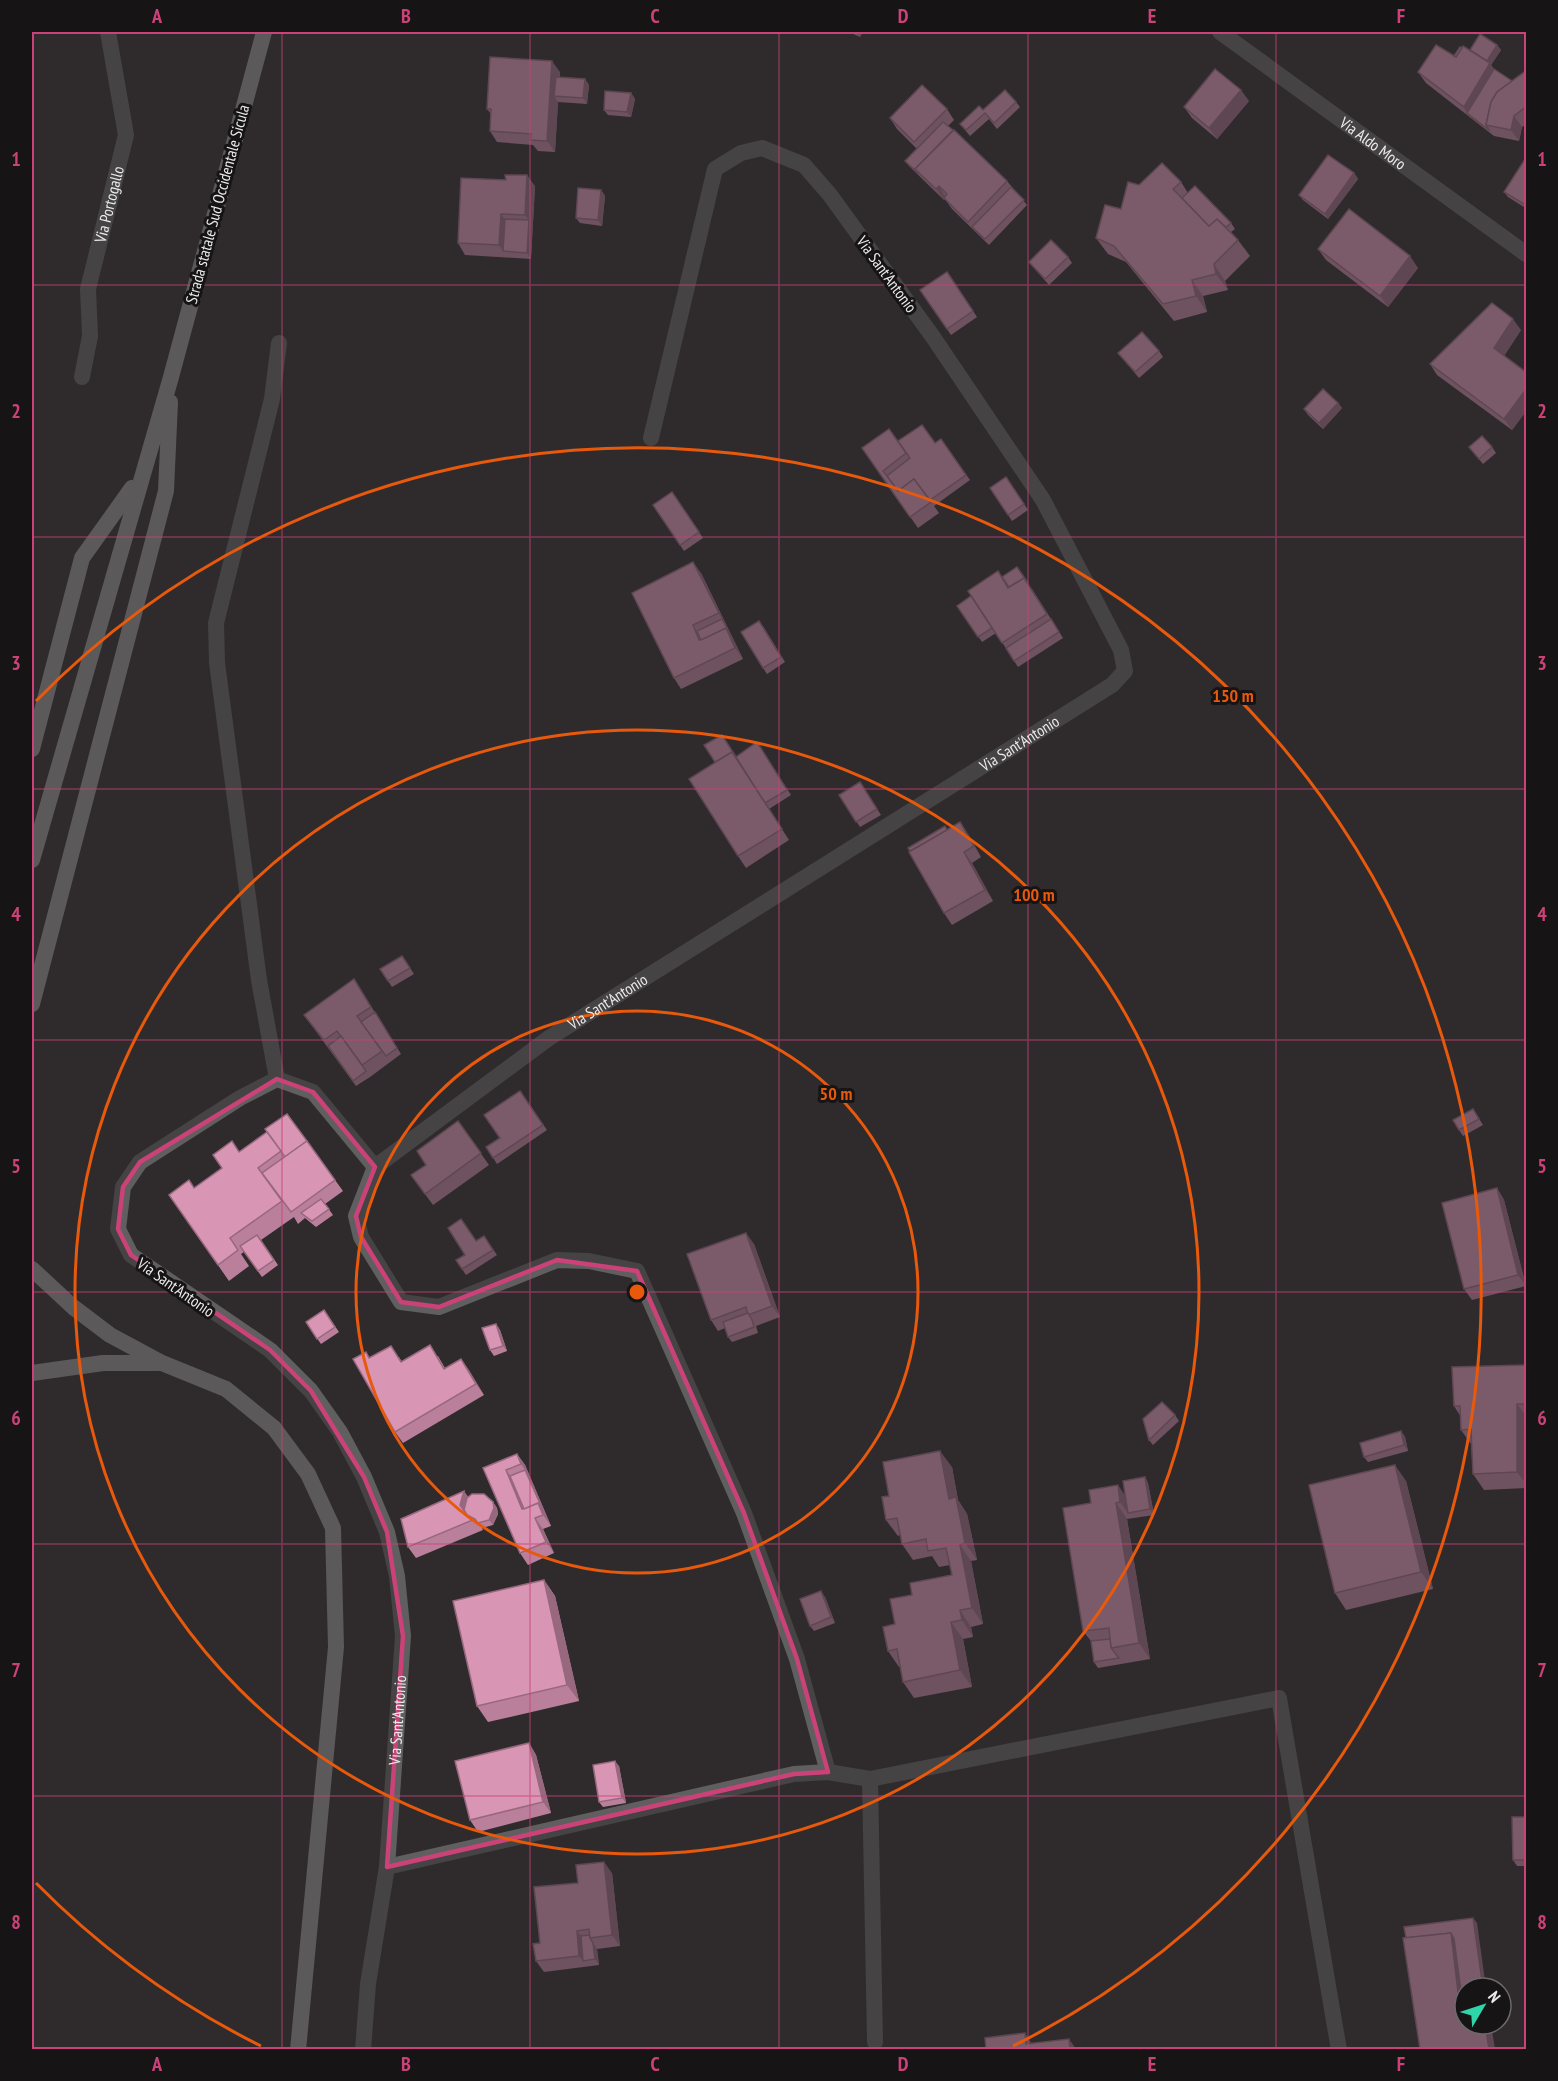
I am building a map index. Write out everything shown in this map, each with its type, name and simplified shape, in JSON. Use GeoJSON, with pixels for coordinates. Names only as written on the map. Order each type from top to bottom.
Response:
{"type":"FeatureCollection","features":[{"type":"Feature","properties":{"kind":"main road","name":"Strada statale Sud Occidentale Sicula"},"geometry":{"type":"LineString","coordinates":[[171,377],[264,32]]}},
{"type":"Feature","properties":{"kind":"main road"},"geometry":{"type":"LineString","coordinates":[[32,860],[140,478],[171,377]]}},
{"type":"Feature","properties":{"kind":"main road"},"geometry":{"type":"LineString","coordinates":[[32,1004],[166,490],[171,377]]}},
{"type":"Feature","properties":{"kind":"main road"},"geometry":{"type":"LineString","coordinates":[[32,749],[82,558],[140,478]]}},
{"type":"Feature","properties":{"kind":"main road"},"geometry":{"type":"LineString","coordinates":[[32,1269],[73,1307],[110,1335],[162,1363],[226,1389],[274,1428],[308,1474],[333,1528],[336,1647],[295,2046]]}},
{"type":"Feature","properties":{"kind":"main road"},"geometry":{"type":"LineString","coordinates":[[32,1373],[103,1363],[162,1363]]}},
{"type":"Feature","properties":{"kind":"street","name":"Via Portogallo"},"geometry":{"type":"LineString","coordinates":[[82,377],[90,336],[88,289],[126,135],[108,32]]}},
{"type":"Feature","properties":{"kind":"street","name":"Via Aldo Moro"},"geometry":{"type":"LineString","coordinates":[[1220,32],[1527,254]]}},
{"type":"Feature","properties":{"kind":"street","name":"Via Sant'Antonio"},"geometry":{"type":"LineString","coordinates":[[375,1167],[549,1038],[1112,685],[1125,671],[1121,650],[1043,500],[933,337],[830,195],[804,165],[762,148],[741,153],[715,169],[651,438]]}},
{"type":"Feature","properties":{"kind":"street"},"geometry":{"type":"LineString","coordinates":[[279,343],[272,399],[216,623],[221,698],[259,980],[277,1079],[313,1092],[375,1167],[356,1216],[361,1237],[401,1302],[439,1307],[557,1260],[589,1261],[637,1271],[744,1513],[797,1659],[828,1772]]}},
{"type":"Feature","properties":{"kind":"street","name":"Via Sant'Antonio"},"geometry":{"type":"LineString","coordinates":[[277,1079],[240,1098],[141,1161],[123,1187],[118,1229],[130,1255],[270,1350],[311,1391],[340,1432],[364,1477],[387,1532],[397,1576],[403,1636],[387,1867],[368,1984],[363,2049]]}},
{"type":"Feature","properties":{"kind":"street"},"geometry":{"type":"LineString","coordinates":[[387,1867],[794,1774],[828,1772],[870,1779],[1279,1698],[1339,2049]]}},
{"type":"Feature","properties":{"kind":"street"},"geometry":{"type":"LineString","coordinates":[[870,1779],[875,2042]]}},
{"type":"Feature","properties":{"kind":"highlighted area"},"geometry":{"type":"Polygon","coordinates":[[[277,1079],[313,1092],[375,1167],[356,1216],[361,1237],[401,1302],[439,1307],[557,1260],[637,1271],[744,1513],[797,1659],[828,1772],[794,1774],[387,1867],[403,1636],[387,1532],[364,1477],[311,1391],[270,1350],[131,1255],[118,1229],[123,1187],[140,1162],[277,1079]]]}},
{"type":"Feature","properties":{"kind":"building"},"geometry":{"type":"Polygon","coordinates":[[[1480,34],[1497,45],[1487,61],[1470,50],[1480,34]]]}},
{"type":"Feature","properties":{"kind":"building"},"geometry":{"type":"Polygon","coordinates":[[[1436,45],[1456,57],[1463,46],[1490,63],[1464,107],[1418,72],[1436,45]]]}},
{"type":"Feature","properties":{"kind":"building"},"geometry":{"type":"Polygon","coordinates":[[[1460,47],[1462,48],[1456,57],[1454,56],[1460,47]]]}},
{"type":"Feature","properties":{"kind":"building"},"geometry":{"type":"Polygon","coordinates":[[[490,57],[552,61],[547,141],[530,140],[531,134],[490,131],[491,109],[487,109],[490,57]]]}},
{"type":"Feature","properties":{"kind":"building"},"geometry":{"type":"Polygon","coordinates":[[[1215,69],[1241,90],[1209,128],[1184,107],[1215,69]]]}},
{"type":"Feature","properties":{"kind":"building"},"geometry":{"type":"Polygon","coordinates":[[[1494,69],[1512,81],[1497,92],[1491,102],[1486,125],[1490,131],[1467,113],[1494,69]]]}},
{"type":"Feature","properties":{"kind":"building"},"geometry":{"type":"Polygon","coordinates":[[[1527,70],[1527,106],[1514,116],[1511,130],[1486,125],[1491,102],[1497,92],[1527,70]]]}},
{"type":"Feature","properties":{"kind":"building"},"geometry":{"type":"Polygon","coordinates":[[[556,77],[585,79],[583,98],[554,96],[556,77]]]}},
{"type":"Feature","properties":{"kind":"building"},"geometry":{"type":"Polygon","coordinates":[[[922,85],[947,109],[914,142],[890,118],[922,85]]]}},
{"type":"Feature","properties":{"kind":"building"},"geometry":{"type":"Polygon","coordinates":[[[1005,90],[1016,102],[994,123],[985,113],[966,130],[960,124],[979,106],[983,110],[1005,90]]]}},
{"type":"Feature","properties":{"kind":"building"},"geometry":{"type":"Polygon","coordinates":[[[605,91],[631,93],[627,112],[604,110],[605,91]]]}},
{"type":"Feature","properties":{"kind":"building"},"geometry":{"type":"Polygon","coordinates":[[[943,122],[953,130],[915,169],[919,174],[905,161],[943,122]]]}},
{"type":"Feature","properties":{"kind":"building"},"geometry":{"type":"Polygon","coordinates":[[[954,130],[1007,181],[968,222],[944,198],[947,194],[939,186],[936,189],[915,169],[954,130]]]}},
{"type":"Feature","properties":{"kind":"building"},"geometry":{"type":"Polygon","coordinates":[[[1328,155],[1354,173],[1325,214],[1299,195],[1328,155]]]}},
{"type":"Feature","properties":{"kind":"building"},"geometry":{"type":"Polygon","coordinates":[[[1527,156],[1527,200],[1524,204],[1504,192],[1527,156]]]}},
{"type":"Feature","properties":{"kind":"building"},"geometry":{"type":"Polygon","coordinates":[[[1162,163],[1181,182],[1173,189],[1209,226],[1217,219],[1238,240],[1214,264],[1216,274],[1192,280],[1196,296],[1163,304],[1114,246],[1096,238],[1105,205],[1121,209],[1128,182],[1139,185],[1162,163]]]}},
{"type":"Feature","properties":{"kind":"building"},"geometry":{"type":"Polygon","coordinates":[[[505,175],[527,175],[525,215],[501,214],[499,245],[458,243],[461,178],[506,180],[505,175]]]}},
{"type":"Feature","properties":{"kind":"building"},"geometry":{"type":"Polygon","coordinates":[[[1195,186],[1231,223],[1226,227],[1217,219],[1209,226],[1182,198],[1195,186]]]}},
{"type":"Feature","properties":{"kind":"building"},"geometry":{"type":"Polygon","coordinates":[[[1011,187],[1024,200],[985,239],[972,227],[1011,187]]]}},
{"type":"Feature","properties":{"kind":"building"},"geometry":{"type":"Polygon","coordinates":[[[578,188],[601,190],[598,220],[576,218],[578,188]]]}},
{"type":"Feature","properties":{"kind":"building"},"geometry":{"type":"Polygon","coordinates":[[[1349,209],[1410,256],[1380,296],[1318,249],[1349,209]]]}},
{"type":"Feature","properties":{"kind":"building"},"geometry":{"type":"Polygon","coordinates":[[[505,219],[529,220],[527,253],[503,251],[505,219]]]}},
{"type":"Feature","properties":{"kind":"building"},"geometry":{"type":"Polygon","coordinates":[[[1051,240],[1068,257],[1045,279],[1029,262],[1051,240]]]}},
{"type":"Feature","properties":{"kind":"building"},"geometry":{"type":"Polygon","coordinates":[[[947,272],[973,311],[947,329],[920,290],[947,272]]]}},
{"type":"Feature","properties":{"kind":"building"},"geometry":{"type":"Polygon","coordinates":[[[1492,303],[1513,319],[1494,348],[1527,373],[1527,388],[1504,419],[1430,364],[1492,303]]]}},
{"type":"Feature","properties":{"kind":"building"},"geometry":{"type":"Polygon","coordinates":[[[1142,332],[1159,351],[1135,372],[1118,353],[1142,332]]]}},
{"type":"Feature","properties":{"kind":"building"},"geometry":{"type":"Polygon","coordinates":[[[1323,389],[1338,403],[1319,423],[1304,409],[1323,389]]]}},
{"type":"Feature","properties":{"kind":"building"},"geometry":{"type":"Polygon","coordinates":[[[922,425],[935,443],[941,439],[966,475],[930,500],[914,479],[898,491],[887,476],[910,458],[898,441],[922,425]]]}},
{"type":"Feature","properties":{"kind":"building"},"geometry":{"type":"Polygon","coordinates":[[[889,429],[906,453],[883,471],[898,491],[914,479],[931,502],[910,517],[862,448],[889,429]]]}},
{"type":"Feature","properties":{"kind":"building"},"geometry":{"type":"Polygon","coordinates":[[[1482,436],[1492,447],[1479,459],[1469,447],[1482,436]]]}},
{"type":"Feature","properties":{"kind":"building"},"geometry":{"type":"Polygon","coordinates":[[[1006,477],[1024,504],[1008,515],[990,488],[1006,477]]]}},
{"type":"Feature","properties":{"kind":"building"},"geometry":{"type":"Polygon","coordinates":[[[672,492],[699,532],[680,545],[653,505],[672,492]]]}},
{"type":"Feature","properties":{"kind":"building"},"geometry":{"type":"Polygon","coordinates":[[[693,562],[719,613],[693,625],[699,640],[726,628],[735,648],[674,678],[632,593],[693,562]]]}},
{"type":"Feature","properties":{"kind":"building"},"geometry":{"type":"Polygon","coordinates":[[[1017,567],[1028,583],[1024,578],[1009,587],[1002,577],[1017,567]]]}},
{"type":"Feature","properties":{"kind":"building"},"geometry":{"type":"Polygon","coordinates":[[[998,571],[1008,588],[1024,578],[1047,614],[1002,643],[968,591],[998,571]]]}},
{"type":"Feature","properties":{"kind":"building"},"geometry":{"type":"Polygon","coordinates":[[[971,596],[992,628],[978,637],[957,606],[971,596]]]}},
{"type":"Feature","properties":{"kind":"building"},"geometry":{"type":"Polygon","coordinates":[[[722,619],[730,634],[726,628],[701,640],[697,631],[722,619]]]}},
{"type":"Feature","properties":{"kind":"building"},"geometry":{"type":"Polygon","coordinates":[[[1051,619],[1059,632],[1014,661],[1006,648],[1051,619]]]}},
{"type":"Feature","properties":{"kind":"building"},"geometry":{"type":"Polygon","coordinates":[[[759,621],[781,657],[763,668],[741,632],[759,621]]]}},
{"type":"Feature","properties":{"kind":"building"},"geometry":{"type":"Polygon","coordinates":[[[722,735],[736,757],[732,752],[715,762],[704,745],[722,735]]]}},
{"type":"Feature","properties":{"kind":"building"},"geometry":{"type":"Polygon","coordinates":[[[757,742],[787,790],[765,803],[736,757],[757,742]]]}},
{"type":"Feature","properties":{"kind":"building"},"geometry":{"type":"Polygon","coordinates":[[[732,752],[782,829],[738,856],[689,779],[732,752]]]}},
{"type":"Feature","properties":{"kind":"building"},"geometry":{"type":"Polygon","coordinates":[[[860,782],[877,809],[856,822],[839,795],[860,782]]]}},
{"type":"Feature","properties":{"kind":"building"},"geometry":{"type":"Polygon","coordinates":[[[960,822],[974,846],[964,852],[985,890],[944,913],[909,852],[960,822]]]}},
{"type":"Feature","properties":{"kind":"building"},"geometry":{"type":"Polygon","coordinates":[[[945,826],[947,830],[910,851],[908,848],[945,826]]]}},
{"type":"Feature","properties":{"kind":"building"},"geometry":{"type":"Polygon","coordinates":[[[402,956],[410,968],[388,981],[380,969],[402,956]]]}},
{"type":"Feature","properties":{"kind":"building"},"geometry":{"type":"Polygon","coordinates":[[[354,979],[371,1007],[357,1016],[382,1051],[362,1065],[337,1031],[324,1040],[304,1015],[354,979]]]}},
{"type":"Feature","properties":{"kind":"building"},"geometry":{"type":"Polygon","coordinates":[[[375,1012],[397,1048],[386,1056],[361,1022],[375,1012]]]}},
{"type":"Feature","properties":{"kind":"building"},"geometry":{"type":"Polygon","coordinates":[[[341,1036],[366,1071],[353,1081],[328,1046],[341,1036]]]}},
{"type":"Feature","properties":{"kind":"building"},"geometry":{"type":"Polygon","coordinates":[[[520,1091],[543,1125],[493,1158],[486,1147],[500,1138],[484,1115],[520,1091]]]}},
{"type":"Feature","properties":{"kind":"building"},"geometry":{"type":"Polygon","coordinates":[[[1473,1109],[1479,1119],[1459,1130],[1453,1120],[1473,1109]]]}},
{"type":"Feature","properties":{"kind":"building"},"geometry":{"type":"Polygon","coordinates":[[[287,1114],[307,1141],[285,1157],[265,1129],[287,1114]]]}},
{"type":"Feature","properties":{"kind":"building"},"geometry":{"type":"Polygon","coordinates":[[[458,1121],[481,1153],[425,1194],[411,1175],[426,1165],[417,1151],[458,1121]]]}},
{"type":"Feature","properties":{"kind":"building"},"geometry":{"type":"Polygon","coordinates":[[[267,1132],[281,1151],[258,1168],[282,1201],[230,1238],[238,1250],[218,1265],[169,1195],[189,1180],[194,1188],[222,1168],[213,1155],[232,1141],[239,1152],[267,1132]]]}},
{"type":"Feature","properties":{"kind":"building"},"geometry":{"type":"Polygon","coordinates":[[[307,1141],[335,1180],[291,1212],[262,1173],[307,1141]]]}},
{"type":"Feature","properties":{"kind":"building"},"geometry":{"type":"Polygon","coordinates":[[[1497,1188],[1518,1275],[1464,1289],[1442,1203],[1497,1188]]]}},
{"type":"Feature","properties":{"kind":"building"},"geometry":{"type":"Polygon","coordinates":[[[321,1199],[329,1209],[312,1221],[301,1213],[321,1199]]]}},
{"type":"Feature","properties":{"kind":"building"},"geometry":{"type":"Polygon","coordinates":[[[461,1219],[476,1241],[484,1236],[493,1250],[462,1269],[456,1260],[465,1255],[448,1228],[461,1219]]]}},
{"type":"Feature","properties":{"kind":"building"},"geometry":{"type":"Polygon","coordinates":[[[746,1233],[772,1306],[748,1315],[746,1307],[711,1320],[687,1254],[746,1233]]]}},
{"type":"Feature","properties":{"kind":"building"},"geometry":{"type":"Polygon","coordinates":[[[257,1235],[274,1260],[258,1271],[240,1246],[257,1235]]]}},
{"type":"Feature","properties":{"kind":"building"},"geometry":{"type":"Polygon","coordinates":[[[324,1310],[335,1327],[317,1339],[306,1322],[324,1310]]]}},
{"type":"Feature","properties":{"kind":"building"},"geometry":{"type":"Polygon","coordinates":[[[748,1313],[754,1327],[728,1337],[723,1322],[748,1313]]]}},
{"type":"Feature","properties":{"kind":"building"},"geometry":{"type":"Polygon","coordinates":[[[496,1324],[503,1346],[490,1350],[482,1328],[496,1324]]]}},
{"type":"Feature","properties":{"kind":"building"},"geometry":{"type":"Polygon","coordinates":[[[430,1345],[444,1369],[461,1359],[476,1384],[395,1432],[353,1359],[366,1352],[369,1358],[391,1346],[401,1362],[430,1345]]]}},
{"type":"Feature","properties":{"kind":"building"},"geometry":{"type":"Polygon","coordinates":[[[1527,1365],[1527,1404],[1517,1404],[1517,1472],[1473,1474],[1471,1429],[1461,1430],[1460,1406],[1454,1406],[1452,1367],[1527,1365]]]}},
{"type":"Feature","properties":{"kind":"building"},"geometry":{"type":"Polygon","coordinates":[[[1162,1402],[1175,1415],[1149,1440],[1143,1419],[1162,1402]]]}},
{"type":"Feature","properties":{"kind":"building"},"geometry":{"type":"Polygon","coordinates":[[[1525,1414],[1527,1414],[1527,1451],[1523,1451],[1525,1414]]]}},
{"type":"Feature","properties":{"kind":"building"},"geometry":{"type":"Polygon","coordinates":[[[1401,1431],[1404,1445],[1364,1457],[1360,1443],[1401,1431]]]}},
{"type":"Feature","properties":{"kind":"building"},"geometry":{"type":"Polygon","coordinates":[[[940,1451],[949,1499],[956,1497],[965,1543],[960,1545],[972,1608],[960,1610],[962,1620],[951,1622],[960,1670],[903,1682],[897,1649],[888,1651],[883,1627],[895,1624],[890,1599],[912,1595],[910,1583],[952,1575],[946,1548],[928,1551],[926,1539],[902,1544],[897,1518],[886,1520],[882,1497],[889,1496],[883,1462],[940,1451]]]}},
{"type":"Feature","properties":{"kind":"building"},"geometry":{"type":"Polygon","coordinates":[[[517,1454],[521,1464],[506,1470],[522,1509],[538,1503],[543,1515],[535,1518],[546,1542],[520,1553],[483,1468],[517,1454]]]}},
{"type":"Feature","properties":{"kind":"building"},"geometry":{"type":"Polygon","coordinates":[[[1395,1465],[1421,1572],[1335,1593],[1309,1485],[1395,1465]]]}},
{"type":"Feature","properties":{"kind":"building"},"geometry":{"type":"Polygon","coordinates":[[[525,1470],[542,1508],[538,1503],[524,1509],[510,1476],[525,1470]]]}},
{"type":"Feature","properties":{"kind":"building"},"geometry":{"type":"Polygon","coordinates":[[[1145,1477],[1150,1509],[1128,1513],[1123,1481],[1145,1477]]]}},
{"type":"Feature","properties":{"kind":"building"},"geometry":{"type":"Polygon","coordinates":[[[1118,1485],[1120,1502],[1116,1503],[1139,1643],[1111,1648],[1109,1628],[1083,1631],[1063,1508],[1091,1503],[1089,1490],[1118,1485]]]}},
{"type":"Feature","properties":{"kind":"building"},"geometry":{"type":"Polygon","coordinates":[[[464,1491],[460,1505],[467,1515],[475,1519],[408,1547],[401,1519],[464,1491]]]}},
{"type":"Feature","properties":{"kind":"building"},"geometry":{"type":"Polygon","coordinates":[[[472,1494],[484,1494],[493,1502],[494,1508],[489,1520],[478,1523],[467,1515],[464,1510],[467,1498],[472,1494]]]}},
{"type":"Feature","properties":{"kind":"building"},"geometry":{"type":"Polygon","coordinates":[[[544,1580],[567,1685],[477,1706],[453,1601],[544,1580]]]}},
{"type":"Feature","properties":{"kind":"building"},"geometry":{"type":"Polygon","coordinates":[[[821,1591],[831,1617],[810,1626],[800,1599],[821,1591]]]}},
{"type":"Feature","properties":{"kind":"building"},"geometry":{"type":"Polygon","coordinates":[[[1110,1639],[1111,1648],[1119,1658],[1094,1662],[1091,1641],[1110,1639]]]}},
{"type":"Feature","properties":{"kind":"building"},"geometry":{"type":"Polygon","coordinates":[[[529,1743],[543,1802],[470,1820],[455,1761],[529,1743]]]}},
{"type":"Feature","properties":{"kind":"building"},"geometry":{"type":"Polygon","coordinates":[[[615,1761],[622,1798],[599,1802],[593,1765],[615,1761]]]}},
{"type":"Feature","properties":{"kind":"building"},"geometry":{"type":"Polygon","coordinates":[[[1512,1817],[1527,1817],[1527,1860],[1513,1860],[1512,1817]]]}},
{"type":"Feature","properties":{"kind":"building"},"geometry":{"type":"Polygon","coordinates":[[[604,1862],[612,1935],[590,1938],[589,1929],[577,1931],[579,1956],[536,1961],[533,1944],[540,1943],[534,1887],[578,1883],[576,1865],[604,1862]]]}},
{"type":"Feature","properties":{"kind":"building"},"geometry":{"type":"Polygon","coordinates":[[[1473,1918],[1481,1976],[1459,1976],[1454,1939],[1451,1933],[1406,1938],[1404,1927],[1473,1918]]]}},
{"type":"Feature","properties":{"kind":"building"},"geometry":{"type":"Polygon","coordinates":[[[1451,1933],[1456,1976],[1453,1976],[1453,2036],[1487,2036],[1489,2049],[1420,2049],[1403,1938],[1451,1933]]]}},
{"type":"Feature","properties":{"kind":"building"},"geometry":{"type":"Polygon","coordinates":[[[589,1935],[593,1943],[595,1959],[583,1961],[581,1936],[589,1935]]]}},
{"type":"Feature","properties":{"kind":"building"},"geometry":{"type":"Polygon","coordinates":[[[1025,2033],[1026,2044],[1069,2039],[1070,2049],[986,2049],[985,2038],[1025,2033]]]}}]}
